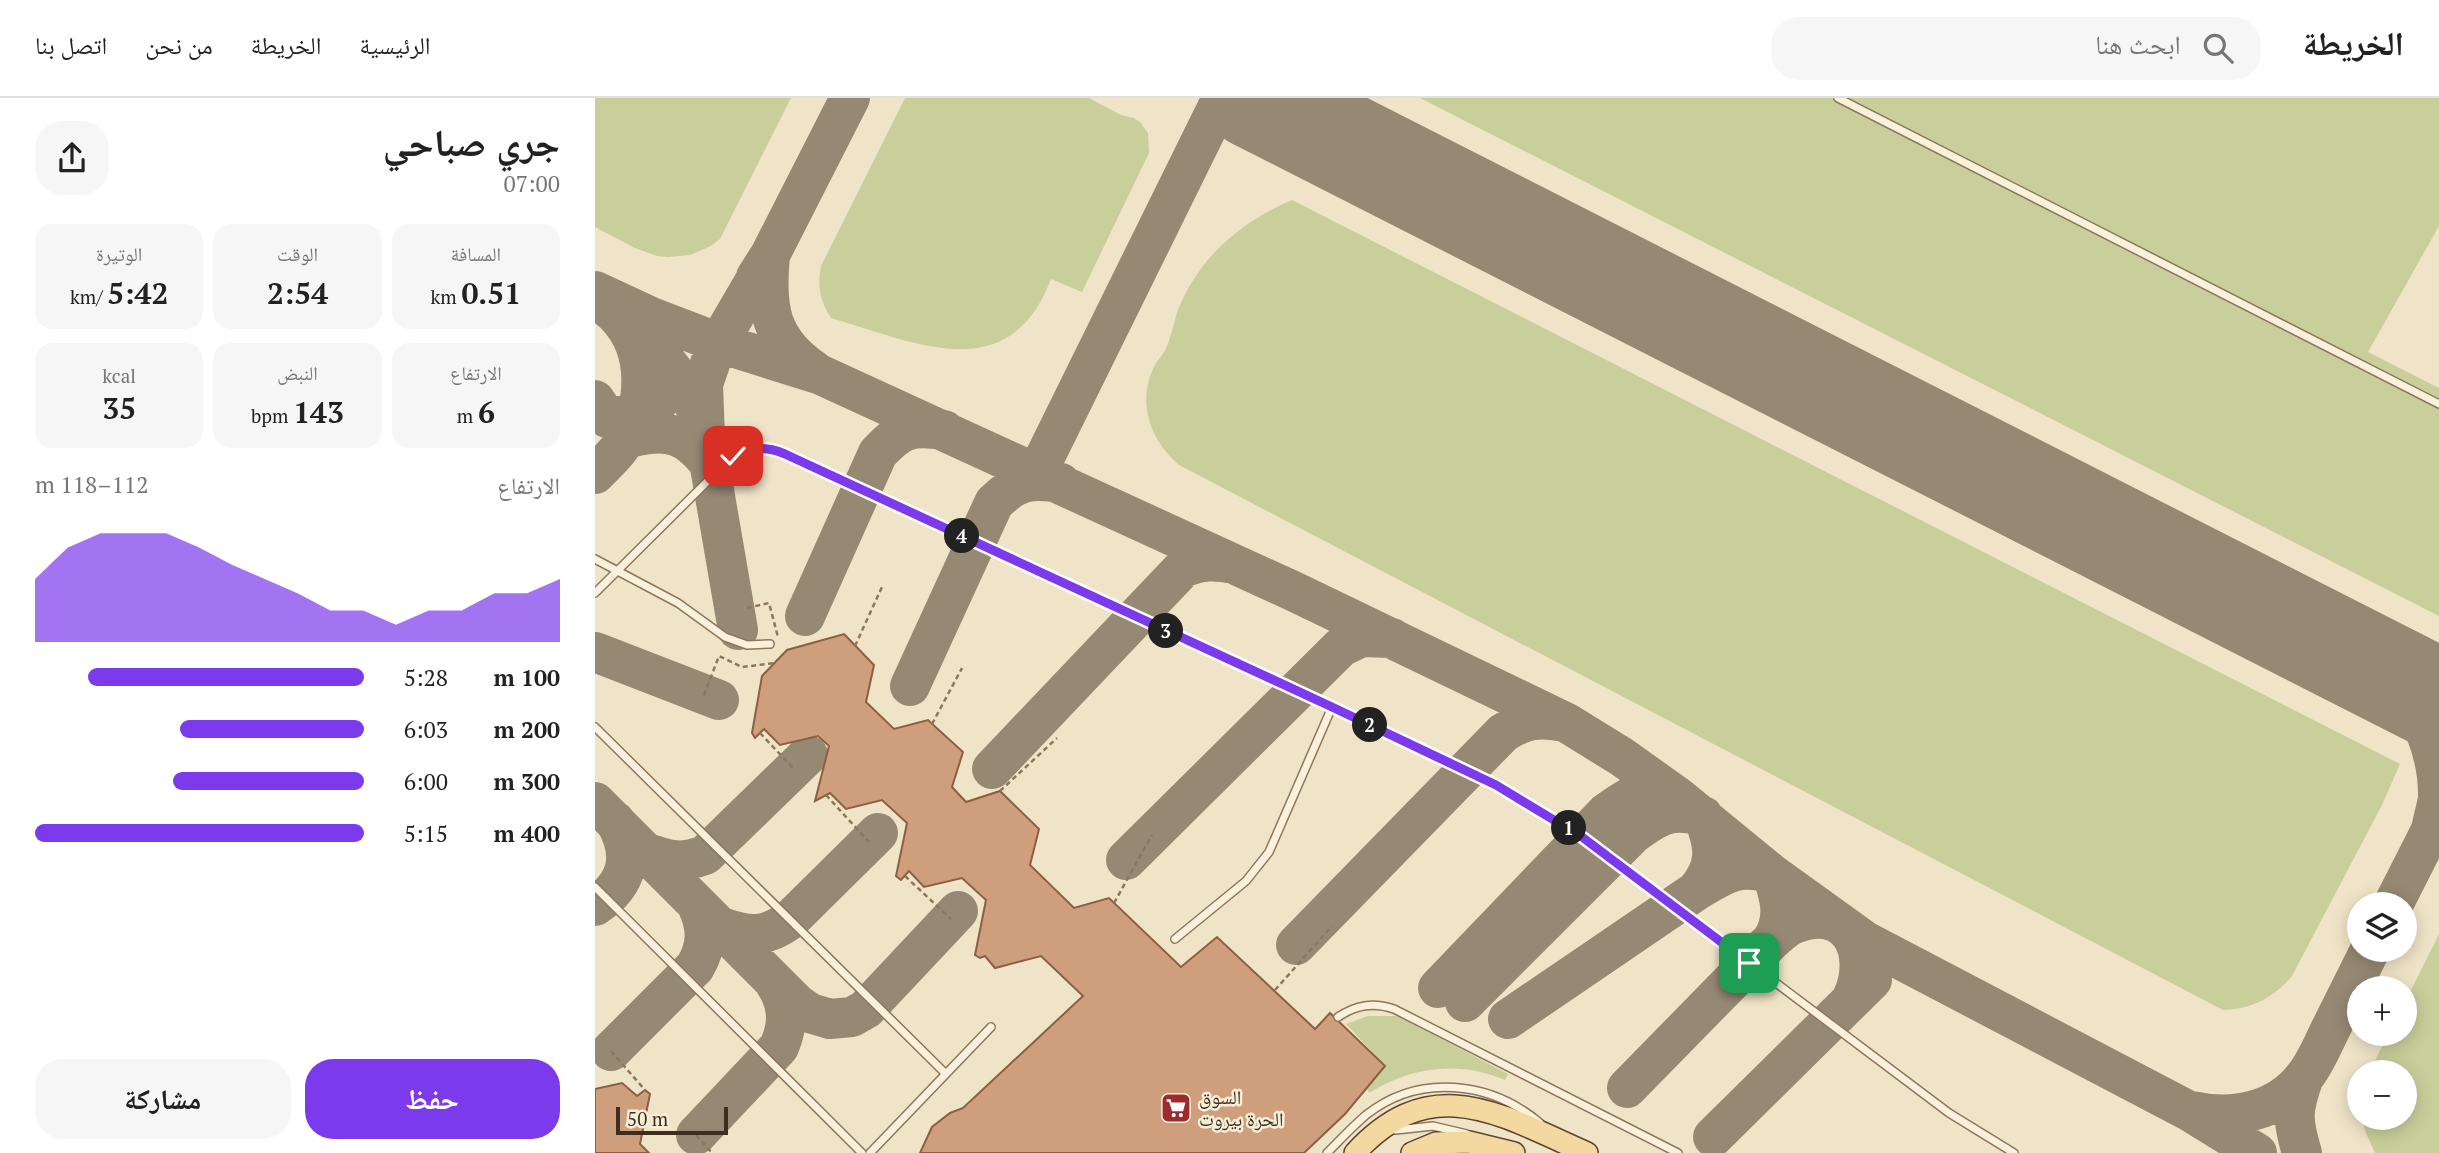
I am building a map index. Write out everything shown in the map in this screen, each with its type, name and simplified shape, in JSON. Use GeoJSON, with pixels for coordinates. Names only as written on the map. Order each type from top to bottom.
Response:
{"type":"FeatureCollection","features":[{"type":"Feature","properties":{"kind":"main road"},"geometry":{"type":"LineString","coordinates":[[1357,1153],[1372,1134],[1396,1118],[1422,1108],[1454,1105],[1502,1107],[1558,1140],[1587,1153]]}},
{"type":"Feature","properties":{"kind":"main road"},"geometry":{"type":"LineString","coordinates":[[1412,1153],[1436,1143],[1469,1142],[1510,1152]]}},
{"type":"Feature","properties":{"kind":"lane"},"geometry":{"type":"LineString","coordinates":[[1838,98],[2439,404]]}},
{"type":"Feature","properties":{"kind":"lane"},"geometry":{"type":"LineString","coordinates":[[595,593],[733,456],[753,448],[774,450],[1496,785],[1582,837],[1949,1113],[2014,1153]]}},
{"type":"Feature","properties":{"kind":"lane"},"geometry":{"type":"LineString","coordinates":[[595,559],[678,603],[725,638],[747,645],[769,644]]}},
{"type":"Feature","properties":{"kind":"lane"},"geometry":{"type":"LineString","coordinates":[[1175,939],[1239,887],[1269,852],[1332,707]]}},
{"type":"Feature","properties":{"kind":"lane"},"geometry":{"type":"LineString","coordinates":[[595,727],[946,1074]]}},
{"type":"Feature","properties":{"kind":"lane"},"geometry":{"type":"LineString","coordinates":[[595,887],[862,1153]]}},
{"type":"Feature","properties":{"kind":"lane"},"geometry":{"type":"LineString","coordinates":[[1338,1017],[1365,1006],[1394,1009],[1678,1153]]}},
{"type":"Feature","properties":{"kind":"lane"},"geometry":{"type":"LineString","coordinates":[[870,1153],[991,1027]]}},
{"type":"Feature","properties":{"kind":"lane"},"geometry":{"type":"LineString","coordinates":[[1327,1153],[1367,1114],[1413,1092],[1444,1087],[1475,1089],[1502,1107]]}},
{"type":"Feature","properties":{"kind":"lane"},"geometry":{"type":"LineString","coordinates":[[1357,1153],[1386,1134],[1420,1126],[1457,1130],[1510,1152]]}},
{"type":"Feature","properties":{"kind":"path"},"geometry":{"type":"LineString","coordinates":[[855,646],[882,587]]}},
{"type":"Feature","properties":{"kind":"path"},"geometry":{"type":"LineString","coordinates":[[747,608],[769,603],[779,641]]}},
{"type":"Feature","properties":{"kind":"path"},"geometry":{"type":"LineString","coordinates":[[704,695],[719,656],[742,667],[775,663]]}},
{"type":"Feature","properties":{"kind":"path"},"geometry":{"type":"LineString","coordinates":[[932,724],[962,668]]}},
{"type":"Feature","properties":{"kind":"path"},"geometry":{"type":"LineString","coordinates":[[760,733],[794,769]]}},
{"type":"Feature","properties":{"kind":"path"},"geometry":{"type":"LineString","coordinates":[[1000,791],[1057,738]]}},
{"type":"Feature","properties":{"kind":"path"},"geometry":{"type":"LineString","coordinates":[[826,795],[869,842]]}},
{"type":"Feature","properties":{"kind":"path"},"geometry":{"type":"LineString","coordinates":[[1114,903],[1152,835]]}},
{"type":"Feature","properties":{"kind":"path"},"geometry":{"type":"LineString","coordinates":[[905,876],[951,919]]}},
{"type":"Feature","properties":{"kind":"path"},"geometry":{"type":"LineString","coordinates":[[1275,990],[1332,926]]}},
{"type":"Feature","properties":{"kind":"path"},"geometry":{"type":"LineString","coordinates":[[611,1051],[645,1090]]}},
{"type":"Feature","properties":{"kind":"path"},"geometry":{"type":"LineString","coordinates":[[695,1135],[712,1153]]}},
{"type":"Feature","properties":{"kind":"green space"},"geometry":{"type":"Polygon","coordinates":[[[595,98],[791,98],[720,239],[690,255],[668,257],[635,248],[595,227],[595,98]]]}},
{"type":"Feature","properties":{"kind":"green space"},"geometry":{"type":"Polygon","coordinates":[[[905,98],[1089,98],[1140,122],[1148,133],[1149,153],[1082,292],[1051,279],[1033,314],[1011,335],[985,346],[956,349],[926,345],[831,318],[820,293],[821,266],[905,98]]]}},
{"type":"Feature","properties":{"kind":"green space"},"geometry":{"type":"Polygon","coordinates":[[[1420,98],[2439,98],[2439,226],[2368,352],[2439,388],[2439,616],[1420,98]]]}},
{"type":"Feature","properties":{"kind":"green space"},"geometry":{"type":"Polygon","coordinates":[[[1292,200],[2400,764],[2382,805],[2292,976],[2269,996],[2253,1005],[2223,1010],[1179,465],[1154,433],[1149,421],[1146,395],[1148,382],[1167,346],[1178,310],[1197,274],[1224,243],[1256,219],[1292,200]]]}},
{"type":"Feature","properties":{"kind":"green space"},"geometry":{"type":"Polygon","coordinates":[[[2439,934],[2439,1153],[2375,1153],[2365,1130],[2417,1130],[2417,1060],[2375,1060],[2382,1046],[2417,1046],[2417,978],[2439,934]]]}},
{"type":"Feature","properties":{"kind":"green space"},"geometry":{"type":"Polygon","coordinates":[[[1368,1016],[1398,1016],[1508,1074],[1505,1080],[1470,1070],[1435,1069],[1401,1077],[1369,1093],[1367,1089],[1385,1066],[1346,1024],[1368,1016]]]}},
{"type":"Feature","properties":{"kind":"building"},"geometry":{"type":"Polygon","coordinates":[[[844,634],[874,665],[866,702],[894,729],[928,720],[963,752],[952,787],[966,802],[1000,791],[1039,829],[1030,865],[1074,908],[1109,898],[1181,967],[1217,937],[1315,1029],[1330,1013],[1385,1066],[1345,1114],[1304,1153],[920,1153],[932,1127],[950,1113],[963,1108],[1083,996],[1041,956],[995,968],[985,956],[980,958],[975,955],[986,900],[962,878],[924,887],[909,871],[901,880],[896,876],[907,823],[882,800],[846,809],[830,793],[815,801],[829,746],[818,736],[780,745],[764,729],[755,738],[752,733],[762,676],[787,650],[844,634]]]}},
{"type":"Feature","properties":{"kind":"building"},"geometry":{"type":"Polygon","coordinates":[[[622,1083],[637,1096],[645,1090],[650,1094],[640,1144],[649,1153],[595,1153],[595,1089],[622,1083]]]}},
{"type":"Feature","properties":{"kind":"taxiway"},"geometry":{"type":"LineString","coordinates":[[756,277],[770,255],[850,98]]}},
{"type":"Feature","properties":{"kind":"taxiway"},"geometry":{"type":"LineString","coordinates":[[1037,473],[1222,98]]}},
{"type":"Feature","properties":{"kind":"taxiway"},"geometry":{"type":"LineString","coordinates":[[770,255],[768,291],[773,321],[788,347],[815,371]]}},
{"type":"Feature","properties":{"kind":"taxiway"},"geometry":{"type":"LineString","coordinates":[[738,630],[705,438],[703,384],[715,349],[770,255]]}},
{"type":"Feature","properties":{"kind":"taxiway"},"geometry":{"type":"LineString","coordinates":[[595,291],[651,317],[719,343],[821,375],[1293,591],[1567,723],[1622,757],[1678,797],[1772,874],[1865,941],[2189,1111],[2257,1153]]}},
{"type":"Feature","properties":{"kind":"taxiway"},"geometry":{"type":"LineString","coordinates":[[595,298],[616,315],[627,329],[640,362],[641,380],[640,397],[630,431],[618,450],[595,474]]}},
{"type":"Feature","properties":{"kind":"taxiway"},"geometry":{"type":"LineString","coordinates":[[633,324],[682,384],[702,425]]}},
{"type":"Feature","properties":{"kind":"taxiway"},"geometry":{"type":"LineString","coordinates":[[595,400],[607,418],[638,413],[658,403]]}},
{"type":"Feature","properties":{"kind":"taxiway"},"geometry":{"type":"LineString","coordinates":[[805,616],[878,453],[907,431],[923,428],[944,430]]}},
{"type":"Feature","properties":{"kind":"taxiway"},"geometry":{"type":"LineString","coordinates":[[633,437],[657,433],[677,436],[694,447],[711,465]]}},
{"type":"Feature","properties":{"kind":"taxiway"},"geometry":{"type":"LineString","coordinates":[[910,686],[994,503],[1009,490],[1024,483],[1061,483]]}},
{"type":"Feature","properties":{"kind":"taxiway"},"geometry":{"type":"LineString","coordinates":[[992,769],[1183,568],[1208,561],[1234,564]]}},
{"type":"Feature","properties":{"kind":"taxiway"},"geometry":{"type":"LineString","coordinates":[[1126,860],[1341,647],[1362,637],[1392,638]]}},
{"type":"Feature","properties":{"kind":"taxiway"},"geometry":{"type":"LineString","coordinates":[[595,652],[719,700]]}},
{"type":"Feature","properties":{"kind":"taxiway"},"geometry":{"type":"LineString","coordinates":[[2357,658],[2397,686],[2408,699],[2425,730],[2437,782],[2438,799],[2431,830]]}},
{"type":"Feature","properties":{"kind":"taxiway"},"geometry":{"type":"LineString","coordinates":[[1296,945],[1503,733],[1532,720],[1564,722]]}},
{"type":"Feature","properties":{"kind":"taxiway"},"geometry":{"type":"LineString","coordinates":[[645,852],[675,860],[689,860],[705,855],[808,755]]}},
{"type":"Feature","properties":{"kind":"taxiway"},"geometry":{"type":"LineString","coordinates":[[1438,988],[1606,813],[1632,796],[1640,794],[1656,793],[1678,797]]}},
{"type":"Feature","properties":{"kind":"taxiway"},"geometry":{"type":"LineString","coordinates":[[595,802],[797,1004],[810,1013],[830,1019],[852,1017],[866,1009],[958,911]]}},
{"type":"Feature","properties":{"kind":"taxiway"},"geometry":{"type":"LineString","coordinates":[[1465,1002],[1633,834],[1658,818],[1673,813],[1703,816],[1712,855],[1708,873],[1696,891]]}},
{"type":"Feature","properties":{"kind":"taxiway"},"geometry":{"type":"LineString","coordinates":[[595,906],[615,888],[625,868],[625,846],[615,821]]}},
{"type":"Feature","properties":{"kind":"taxiway"},"geometry":{"type":"LineString","coordinates":[[2400,892],[2431,830],[2439,821]]}},
{"type":"Feature","properties":{"kind":"taxiway"},"geometry":{"type":"LineString","coordinates":[[721,927],[757,934],[781,926],[878,833]]}},
{"type":"Feature","properties":{"kind":"taxiway"},"geometry":{"type":"LineString","coordinates":[[1508,1019],[1696,891],[1732,872],[1750,870],[1772,874],[1780,915],[1772,940]]}},
{"type":"Feature","properties":{"kind":"taxiway"},"geometry":{"type":"LineString","coordinates":[[611,1051],[695,967],[705,936],[697,905]]}},
{"type":"Feature","properties":{"kind":"taxiway"},"geometry":{"type":"LineString","coordinates":[[1627,1088],[1772,940],[1794,924],[1813,919],[1829,920],[1842,926],[1852,936],[1860,964],[1852,998]]}},
{"type":"Feature","properties":{"kind":"taxiway"},"geometry":{"type":"LineString","coordinates":[[2192,1111],[2223,1114],[2254,1110],[2282,1098],[2294,1088],[2316,1059],[2364,962]]}},
{"type":"Feature","properties":{"kind":"taxiway"},"geometry":{"type":"LineString","coordinates":[[1713,1137],[1872,980]]}},
{"type":"Feature","properties":{"kind":"taxiway"},"geometry":{"type":"LineString","coordinates":[[696,1135],[779,1047],[785,1030],[786,1014],[783,998],[774,982]]}},
{"type":"Feature","properties":{"kind":"taxiway"},"geometry":{"type":"LineString","coordinates":[[2302,1153],[2295,1115],[2304,1077]]}},
{"type":"Feature","properties":{"kind":"runway"},"geometry":{"type":"LineString","coordinates":[[1255,98],[2439,700]]}},
{"type":"Feature","properties":{"kind":"place","name":"السوق الحرة بيروت"},"geometry":{"type":"Point","coordinates":[1176,1108]}},
{"type":"Feature","properties":{"kind":"route"},"geometry":{"type":"LineString","coordinates":[[733,456],[753,448],[785,454],[1496,785],[1582,837],[1749,963]]}}]}
